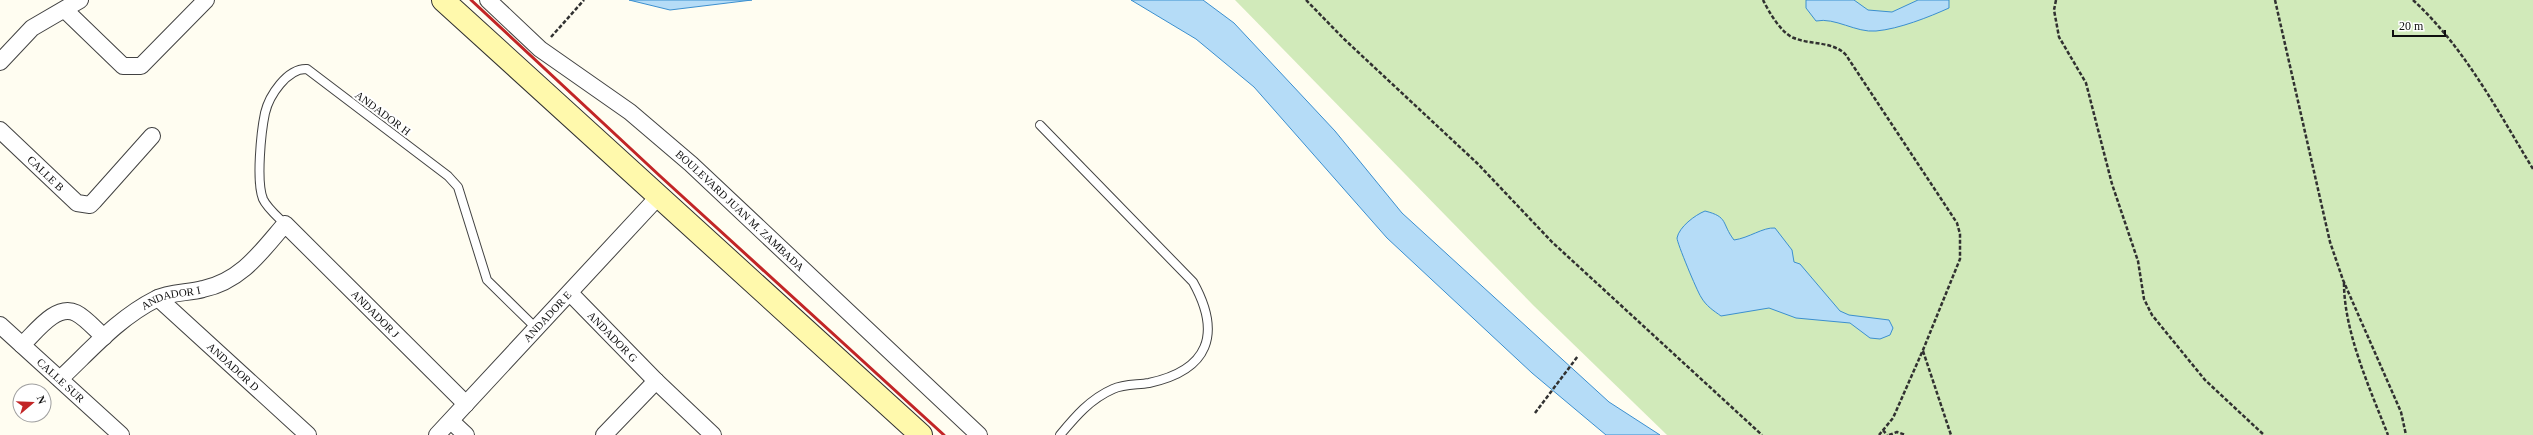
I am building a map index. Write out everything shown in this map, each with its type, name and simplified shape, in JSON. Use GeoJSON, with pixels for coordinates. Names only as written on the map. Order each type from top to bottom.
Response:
{"type":"FeatureCollection","features":[{"type":"Feature","properties":{"kind":"street"},"geometry":{"type":"LineString","coordinates":[[0,62],[32,28],[80,0]]}},
{"type":"Feature","properties":{"kind":"street"},"geometry":{"type":"LineString","coordinates":[[65,10],[123,66],[132,68],[141,66],[206,0]]}},
{"type":"Feature","properties":{"kind":"street"},"geometry":{"type":"LineString","coordinates":[[442,0],[658,198],[921,435]]}},
{"type":"Feature","properties":{"kind":"street","name":"BOULEVARD JUAN M. ZAMBADA"},"geometry":{"type":"LineString","coordinates":[[488,0],[540,49],[630,112],[691,164],[979,435]]}},
{"type":"Feature","properties":{"kind":"street","name":"CALLE B"},"geometry":{"type":"LineString","coordinates":[[0,130],[77,202],[90,205],[152,136]]}},
{"type":"Feature","properties":{"kind":"street","name":"ANDADOR E"},"geometry":{"type":"LineString","coordinates":[[437,435],[658,198]]}},
{"type":"Feature","properties":{"kind":"street","name":"ANDADOR I"},"geometry":{"type":"LineString","coordinates":[[60,379],[104,337],[137,309],[158,298],[217,286],[233,279],[248,268],[285,224]]}},
{"type":"Feature","properties":{"kind":"street","name":"ANDADOR J"},"geometry":{"type":"LineString","coordinates":[[285,224],[466,404]]}},
{"type":"Feature","properties":{"kind":"street","name":"ANDADOR G"},"geometry":{"type":"LineString","coordinates":[[570,293],[656,382],[713,435]]}},
{"type":"Feature","properties":{"kind":"street","name":"ANDADOR D"},"geometry":{"type":"LineString","coordinates":[[158,298],[308,435]]}},
{"type":"Feature","properties":{"kind":"street"},"geometry":{"type":"LineString","coordinates":[[22,345],[54,315],[69,311],[76,313],[104,337]]}},
{"type":"Feature","properties":{"kind":"street","name":"CALLE SUR"},"geometry":{"type":"LineString","coordinates":[[0,325],[121,435]]}},
{"type":"Feature","properties":{"kind":"street"},"geometry":{"type":"LineString","coordinates":[[604,435],[656,382]]}},
{"type":"Feature","properties":{"kind":"street"},"geometry":{"type":"LineString","coordinates":[[450,421],[466,435]]}},
{"type":"Feature","properties":{"kind":"lane","name":"ANDADOR H"},"geometry":{"type":"LineString","coordinates":[[285,224],[263,200],[259,182],[265,112],[287,77],[292,72],[307,69],[448,176],[458,188],[487,280],[536,328]]}},
{"type":"Feature","properties":{"kind":"lane"},"geometry":{"type":"LineString","coordinates":[[1040,125],[1193,282],[1204,302],[1208,317],[1208,336],[1200,354],[1189,367],[1166,377],[1115,388],[1099,396],[1078,413],[1060,435]]}},
{"type":"Feature","properties":{"kind":"path"},"geometry":{"type":"LineString","coordinates":[[540,49],[584,0]]}},
{"type":"Feature","properties":{"kind":"path"},"geometry":{"type":"LineString","coordinates":[[1306,0],[1344,39],[1478,164],[1552,242],[1762,435]]}},
{"type":"Feature","properties":{"kind":"path"},"geometry":{"type":"LineString","coordinates":[[1762,0],[1787,34],[1794,38],[1836,47],[1846,55],[1957,223],[1960,234],[1960,258],[1923,350],[1892,418],[1879,435]]}},
{"type":"Feature","properties":{"kind":"path"},"geometry":{"type":"LineString","coordinates":[[2056,0],[2054,10],[2059,37],[2086,83],[2112,184],[2138,261],[2144,299],[2152,315],[2205,380],[2264,435]]}},
{"type":"Feature","properties":{"kind":"path"},"geometry":{"type":"LineString","coordinates":[[2275,0],[2330,242],[2344,280],[2392,392],[2406,435]]}},
{"type":"Feature","properties":{"kind":"path"},"geometry":{"type":"LineString","coordinates":[[2413,0],[2448,35],[2475,72],[2533,169]]}},
{"type":"Feature","properties":{"kind":"path"},"geometry":{"type":"LineString","coordinates":[[2344,280],[2347,314],[2362,366],[2388,435]]}},
{"type":"Feature","properties":{"kind":"path"},"geometry":{"type":"LineString","coordinates":[[1923,350],[1951,435]]}},
{"type":"Feature","properties":{"kind":"path"},"geometry":{"type":"LineString","coordinates":[[1535,413],[1578,356]]}},
{"type":"Feature","properties":{"kind":"path"},"geometry":{"type":"LineString","coordinates":[[1883,430],[1888,435],[1897,432],[1906,435]]}},
{"type":"Feature","properties":{"kind":"green space"},"geometry":{"type":"Polygon","coordinates":[[[1235,0],[2533,0],[2533,435],[1667,435],[1533,305],[1235,0]]]}},
{"type":"Feature","properties":{"kind":"water"},"geometry":{"type":"Polygon","coordinates":[[[629,0],[752,0],[670,10],[629,0]]]}},
{"type":"Feature","properties":{"kind":"water"},"geometry":{"type":"Polygon","coordinates":[[[1131,0],[1203,0],[1234,23],[1335,131],[1402,213],[1609,402],[1660,435],[1606,435],[1532,373],[1387,238],[1254,87],[1196,39],[1131,0]]]}},
{"type":"Feature","properties":{"kind":"water"},"geometry":{"type":"Polygon","coordinates":[[[1806,0],[1854,0],[1868,10],[1892,12],[1918,0],[1949,0],[1949,8],[1904,25],[1885,30],[1868,31],[1831,21],[1816,21],[1806,8],[1806,0]]]}},
{"type":"Feature","properties":{"kind":"water"},"geometry":{"type":"Polygon","coordinates":[[[1705,211],[1713,213],[1724,221],[1734,240],[1766,229],[1775,228],[1792,250],[1794,262],[1800,264],[1840,311],[1849,315],[1889,320],[1893,328],[1890,335],[1880,339],[1870,338],[1850,323],[1796,318],[1769,308],[1721,316],[1708,306],[1701,297],[1677,238],[1678,234],[1688,222],[1705,211]]]}},
{"type":"Feature","properties":{"kind":"railway"},"geometry":{"type":"LineString","coordinates":[[471,0],[660,176],[944,435]]}}]}
